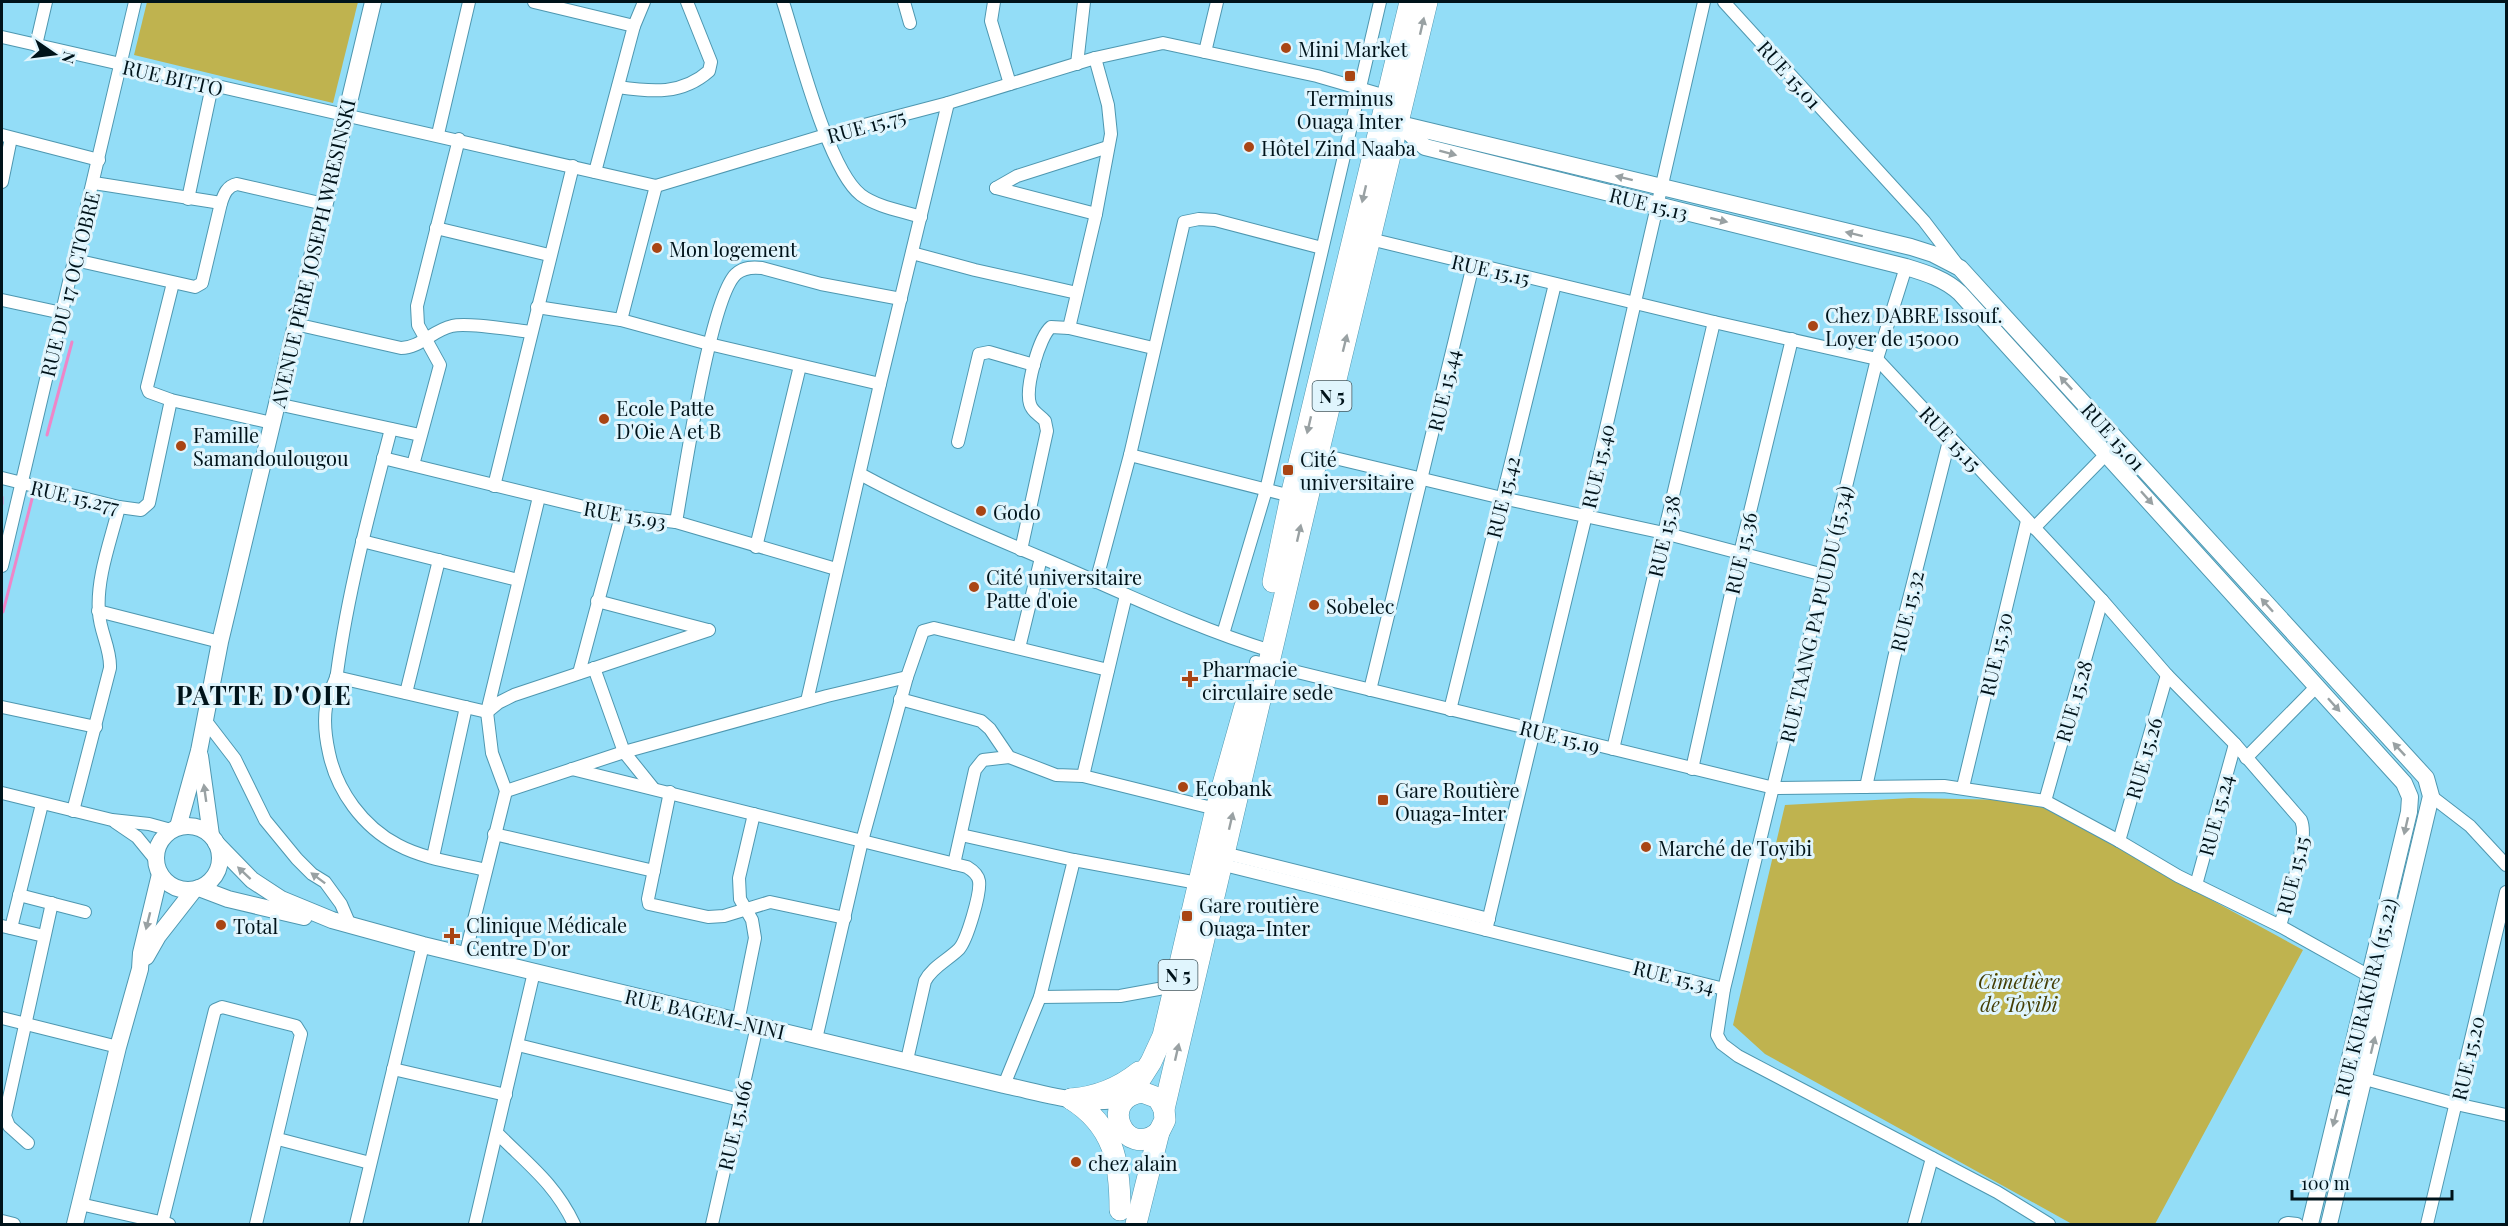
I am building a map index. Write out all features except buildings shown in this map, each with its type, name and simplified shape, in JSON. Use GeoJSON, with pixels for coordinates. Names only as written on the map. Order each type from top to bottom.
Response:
{"type":"FeatureCollection","features":[{"type":"Feature","properties":{"kind":"highway","name":"N 5"},"geometry":{"type":"LineString","coordinates":[[1214,856],[1216,809],[1264,657],[1291,496],[1410,2]]}},
{"type":"Feature","properties":{"kind":"highway","name":"N 5"},"geometry":{"type":"LineString","coordinates":[[1136,1224],[1159,1132],[1165,1120],[1164,1109],[1214,856],[1318,454],[1427,2]]}},
{"type":"Feature","properties":{"kind":"highway","name":"N 5"},"geometry":{"type":"LineString","coordinates":[[1118,1217],[1127,1166],[1119,1109],[1151,1062],[1163,1036],[1175,986],[1208,886]]}},
{"type":"Feature","properties":{"kind":"highway"},"geometry":{"type":"LineString","coordinates":[[1076,1100],[1112,1090],[1132,1078],[1151,1062]]}},
{"type":"Feature","properties":{"kind":"highway"},"geometry":{"type":"LineString","coordinates":[[1128,1097],[1142,1092],[1153,1095],[1164,1109]]}},
{"type":"Feature","properties":{"kind":"highway"},"geometry":{"type":"LineString","coordinates":[[1076,1100],[1091,1114],[1111,1143],[1119,1176],[1118,1217]]}},
{"type":"Feature","properties":{"kind":"highway"},"geometry":{"type":"LineString","coordinates":[[1121,1127],[1135,1139],[1142,1140],[1159,1132]]}},
{"type":"Feature","properties":{"kind":"main road","name":"AVENUE PÈRE JOSEPH WRESINSKI"},"geometry":{"type":"LineString","coordinates":[[175,828],[199,752],[220,642],[373,2]]}},
{"type":"Feature","properties":{"kind":"main road","name":"RUE 15.13"},"geometry":{"type":"LineString","coordinates":[[1386,96],[1399,124],[1425,147],[1906,267]]}},
{"type":"Feature","properties":{"kind":"main road","name":"RUE 15.13"},"geometry":{"type":"LineString","coordinates":[[1399,124],[1911,248],[1933,254],[1960,268]]}},
{"type":"Feature","properties":{"kind":"main road","name":"RUE 15.01"},"geometry":{"type":"LineString","coordinates":[[1906,267],[1933,276],[1960,293],[2396,772]]}},
{"type":"Feature","properties":{"kind":"main road","name":"RUE 15.01"},"geometry":{"type":"LineString","coordinates":[[1960,268],[2422,774],[2429,783],[2431,796]]}},
{"type":"Feature","properties":{"kind":"main road","name":"AVENUE PÈRE JOSEPH WRESINSKI"},"geometry":{"type":"LineString","coordinates":[[199,752],[213,839]]}},
{"type":"Feature","properties":{"kind":"main road","name":"RUE KURAKURA (15.22)"},"geometry":{"type":"LineString","coordinates":[[2310,1224],[2409,813],[2409,792],[2396,772]]}},
{"type":"Feature","properties":{"kind":"main road","name":"RUE KURAKURA (15.22)"},"geometry":{"type":"LineString","coordinates":[[2329,1224],[2431,796]]}},
{"type":"Feature","properties":{"kind":"main road"},"geometry":{"type":"LineString","coordinates":[[75,1224],[118,1047],[140,969],[159,842],[175,828],[190,825],[201,828],[241,870],[260,886],[281,898],[332,920]]}},
{"type":"Feature","properties":{"kind":"main road"},"geometry":{"type":"LineString","coordinates":[[140,969],[158,936],[196,889],[213,877],[218,869],[219,851],[213,839]]}},
{"type":"Feature","properties":{"kind":"main road"},"geometry":{"type":"LineString","coordinates":[[157,866],[174,887],[196,889],[312,919],[332,920]]}},
{"type":"Feature","properties":{"kind":"main road","name":"RUE BAGEM-NINI"},"geometry":{"type":"LineString","coordinates":[[332,920],[465,956],[1004,1085],[1076,1100]]}},
{"type":"Feature","properties":{"kind":"main road"},"geometry":{"type":"LineString","coordinates":[[1076,1100],[1109,1102],[1128,1097]]}},
{"type":"Feature","properties":{"kind":"main road"},"geometry":{"type":"LineString","coordinates":[[1076,1100],[1105,1112],[1121,1127]]}},
{"type":"Feature","properties":{"kind":"street"},"geometry":{"type":"LineString","coordinates":[[36,45],[46,2]]}},
{"type":"Feature","properties":{"kind":"street","name":"RUE DU 17 OCTOBRE"},"geometry":{"type":"LineString","coordinates":[[2,566],[135,2]]}},
{"type":"Feature","properties":{"kind":"street"},"geometry":{"type":"LineString","coordinates":[[438,134],[469,2]]}},
{"type":"Feature","properties":{"kind":"street"},"geometry":{"type":"LineString","coordinates":[[534,2],[634,26]]}},
{"type":"Feature","properties":{"kind":"street"},"geometry":{"type":"LineString","coordinates":[[595,172],[634,26],[644,2]]}},
{"type":"Feature","properties":{"kind":"street"},"geometry":{"type":"LineString","coordinates":[[618,87],[657,92],[677,90],[690,85],[709,71],[711,62],[687,2]]}},
{"type":"Feature","properties":{"kind":"street"},"geometry":{"type":"LineString","coordinates":[[783,2],[826,135],[844,176],[861,195],[871,201],[921,217]]}},
{"type":"Feature","properties":{"kind":"street"},"geometry":{"type":"LineString","coordinates":[[904,2],[910,24]]}},
{"type":"Feature","properties":{"kind":"street"},"geometry":{"type":"LineString","coordinates":[[994,2],[991,21],[1010,84]]}},
{"type":"Feature","properties":{"kind":"street"},"geometry":{"type":"LineString","coordinates":[[1077,63],[1084,2]]}},
{"type":"Feature","properties":{"kind":"street"},"geometry":{"type":"LineString","coordinates":[[1205,51],[1217,2]]}},
{"type":"Feature","properties":{"kind":"street"},"geometry":{"type":"LineString","coordinates":[[1223,634],[1266,490],[1281,415],[1380,2]]}},
{"type":"Feature","properties":{"kind":"street","name":"RUE 15.40"},"geometry":{"type":"LineString","coordinates":[[1488,925],[1586,515],[1704,2]]}},
{"type":"Feature","properties":{"kind":"street","name":"RUE 15.01"},"geometry":{"type":"LineString","coordinates":[[1724,2],[1924,221],[1960,268]]}},
{"type":"Feature","properties":{"kind":"street","name":"RUE BITTO"},"geometry":{"type":"LineString","coordinates":[[2,37],[345,116]]}},
{"type":"Feature","properties":{"kind":"street","name":"RUE 15.75"},"geometry":{"type":"LineString","coordinates":[[345,116],[438,134],[656,186],[826,135],[948,103],[1077,63],[1163,44],[1205,51],[1359,87],[1386,96]]}},
{"type":"Feature","properties":{"kind":"street"},"geometry":{"type":"LineString","coordinates":[[1069,328],[1096,214],[1111,134],[1109,112],[1095,58]]}},
{"type":"Feature","properties":{"kind":"street"},"geometry":{"type":"LineString","coordinates":[[188,199],[212,86]]}},
{"type":"Feature","properties":{"kind":"street"},"geometry":{"type":"LineString","coordinates":[[807,701],[879,384],[948,103]]}},
{"type":"Feature","properties":{"kind":"street"},"geometry":{"type":"LineString","coordinates":[[2,182],[6,137],[99,160]]}},
{"type":"Feature","properties":{"kind":"street"},"geometry":{"type":"LineString","coordinates":[[413,465],[440,365],[418,325],[417,306],[459,139]]}},
{"type":"Feature","properties":{"kind":"street"},"geometry":{"type":"LineString","coordinates":[[1096,214],[996,188],[1017,176],[1108,147]]}},
{"type":"Feature","properties":{"kind":"street"},"geometry":{"type":"LineString","coordinates":[[494,486],[549,255],[573,166]]}},
{"type":"Feature","properties":{"kind":"street"},"geometry":{"type":"LineString","coordinates":[[94,183],[221,203]]}},
{"type":"Feature","properties":{"kind":"street"},"geometry":{"type":"LineString","coordinates":[[75,260],[195,287],[202,283],[224,193],[232,185],[237,183],[324,204]]}},
{"type":"Feature","properties":{"kind":"street"},"geometry":{"type":"LineString","coordinates":[[621,320],[656,186]]}},
{"type":"Feature","properties":{"kind":"street"},"geometry":{"type":"LineString","coordinates":[[1096,582],[1130,455],[1184,222],[1199,219],[1215,220],[1322,248]]}},
{"type":"Feature","properties":{"kind":"street"},"geometry":{"type":"LineString","coordinates":[[436,228],[549,255]]}},
{"type":"Feature","properties":{"kind":"street","name":"RUE 15.15"},"geometry":{"type":"LineString","coordinates":[[1370,239],[1877,359],[2102,600],[2167,675],[2235,744],[2297,814],[2304,827],[2304,842],[2280,926]]}},
{"type":"Feature","properties":{"kind":"street"},"geometry":{"type":"LineString","coordinates":[[912,253],[1077,293]]}},
{"type":"Feature","properties":{"kind":"street","name":"RUE 15.44"},"geometry":{"type":"LineString","coordinates":[[1370,690],[1473,265]]}},
{"type":"Feature","properties":{"kind":"street","name":"RUE TAANG PA PUUDU (15.34)"},"geometry":{"type":"LineString","coordinates":[[1724,989],[1877,359],[1906,267]]}},
{"type":"Feature","properties":{"kind":"street"},"geometry":{"type":"LineString","coordinates":[[676,522],[709,344],[730,281],[744,268],[762,268],[821,284],[901,299]]}},
{"type":"Feature","properties":{"kind":"street"},"geometry":{"type":"LineString","coordinates":[[173,283],[147,387],[149,392],[171,400],[272,423]]}},
{"type":"Feature","properties":{"kind":"street","name":"RUE 15.42"},"geometry":{"type":"LineString","coordinates":[[1450,710],[1555,284]]}},
{"type":"Feature","properties":{"kind":"street"},"geometry":{"type":"LineString","coordinates":[[2,300],[62,313]]}},
{"type":"Feature","properties":{"kind":"street"},"geometry":{"type":"LineString","coordinates":[[537,307],[621,320],[709,344],[879,384]]}},
{"type":"Feature","properties":{"kind":"street","name":"RUE 15.38"},"geometry":{"type":"LineString","coordinates":[[1613,749],[1714,322]]}},
{"type":"Feature","properties":{"kind":"street"},"geometry":{"type":"LineString","coordinates":[[295,324],[401,348],[417,345],[426,338],[454,325],[531,332]]}},
{"type":"Feature","properties":{"kind":"street"},"geometry":{"type":"LineString","coordinates":[[1021,550],[1047,431],[1045,421],[1033,411],[1029,402],[1034,364],[1045,332],[1052,327],[1069,328],[1153,348]]}},
{"type":"Feature","properties":{"kind":"street","name":"RUE 15.36"},"geometry":{"type":"LineString","coordinates":[[1692,769],[1740,554],[1792,339]]}},
{"type":"Feature","properties":{"kind":"street"},"geometry":{"type":"LineString","coordinates":[[958,442],[979,354],[989,352],[1034,364]]}},
{"type":"Feature","properties":{"kind":"street"},"geometry":{"type":"LineString","coordinates":[[756,547],[800,366]]}},
{"type":"Feature","properties":{"kind":"street","name":"RUE 15.277"},"geometry":{"type":"LineString","coordinates":[[2,478],[119,507],[141,510],[149,503],[171,400]]}},
{"type":"Feature","properties":{"kind":"street"},"geometry":{"type":"LineString","coordinates":[[277,404],[420,435]]}},
{"type":"Feature","properties":{"kind":"street"},"geometry":{"type":"LineString","coordinates":[[391,429],[362,541],[336,677],[326,705],[329,753],[340,787],[356,811],[379,832],[398,845],[433,857],[486,870]]}},
{"type":"Feature","properties":{"kind":"street","name":"RUE 15.32"},"geometry":{"type":"LineString","coordinates":[[1866,787],[1894,658],[1950,437]]}},
{"type":"Feature","properties":{"kind":"street"},"geometry":{"type":"LineString","coordinates":[[2030,524],[2119,441]]}},
{"type":"Feature","properties":{"kind":"street"},"geometry":{"type":"LineString","coordinates":[[1318,454],[1502,498],[1664,533],[1824,575]]}},
{"type":"Feature","properties":{"kind":"street"},"geometry":{"type":"LineString","coordinates":[[1130,455],[1291,496]]}},
{"type":"Feature","properties":{"kind":"street","name":"RUE 15.93"},"geometry":{"type":"LineString","coordinates":[[383,458],[621,516],[676,522],[836,569]]}},
{"type":"Feature","properties":{"kind":"street","name":"RUE 15.19"},"geometry":{"type":"LineString","coordinates":[[860,474],[916,504],[1126,595],[1223,634],[1264,657],[1370,690],[1774,788],[1963,787],[2045,801],[2196,885],[2280,926],[2371,976]]}},
{"type":"Feature","properties":{"kind":"street"},"geometry":{"type":"LineString","coordinates":[[465,956],[506,791],[492,753],[487,711],[539,497]]}},
{"type":"Feature","properties":{"kind":"street"},"geometry":{"type":"LineString","coordinates":[[74,811],[110,668],[111,656],[98,611],[101,582],[119,507]]}},
{"type":"Feature","properties":{"kind":"street"},"geometry":{"type":"LineString","coordinates":[[579,673],[621,516]]}},
{"type":"Feature","properties":{"kind":"street","name":"RUE 15.30"},"geometry":{"type":"LineString","coordinates":[[1963,787],[2030,524]]}},
{"type":"Feature","properties":{"kind":"street"},"geometry":{"type":"LineString","coordinates":[[362,541],[519,580]]}},
{"type":"Feature","properties":{"kind":"street"},"geometry":{"type":"LineString","coordinates":[[1019,648],[1041,558]]}},
{"type":"Feature","properties":{"kind":"street"},"geometry":{"type":"LineString","coordinates":[[406,693],[439,560]]}},
{"type":"Feature","properties":{"kind":"street"},"geometry":{"type":"LineString","coordinates":[[1083,776],[1126,595]]}},
{"type":"Feature","properties":{"kind":"street","name":"RUE 15.28"},"geometry":{"type":"LineString","coordinates":[[2045,801],[2102,600]]}},
{"type":"Feature","properties":{"kind":"street"},"geometry":{"type":"LineString","coordinates":[[336,677],[487,711],[514,695],[709,630],[597,602]]}},
{"type":"Feature","properties":{"kind":"street"},"geometry":{"type":"LineString","coordinates":[[98,611],[220,642]]}},
{"type":"Feature","properties":{"kind":"street"},"geometry":{"type":"LineString","coordinates":[[816,1039],[862,841],[900,699],[923,631],[929,628],[1108,670]]}},
{"type":"Feature","properties":{"kind":"street"},"geometry":{"type":"LineString","coordinates":[[594,668],[624,752],[653,788]]}},
{"type":"Feature","properties":{"kind":"street","name":"RUE 15.26"},"geometry":{"type":"LineString","coordinates":[[2119,841],[2167,675]]}},
{"type":"Feature","properties":{"kind":"street"},"geometry":{"type":"LineString","coordinates":[[506,791],[624,752],[807,701],[907,677]]}},
{"type":"Feature","properties":{"kind":"street","name":"RUE 15.24"},"geometry":{"type":"LineString","coordinates":[[2246,758],[2317,686]]}},
{"type":"Feature","properties":{"kind":"street"},"geometry":{"type":"LineString","coordinates":[[900,699],[981,721],[990,729],[1009,757]]}},
{"type":"Feature","properties":{"kind":"street"},"geometry":{"type":"LineString","coordinates":[[2,707],[96,727]]}},
{"type":"Feature","properties":{"kind":"street"},"geometry":{"type":"LineString","coordinates":[[433,857],[466,707]]}},
{"type":"Feature","properties":{"kind":"street"},"geometry":{"type":"LineString","coordinates":[[205,720],[236,759],[265,820],[297,859],[325,882],[341,904],[350,925]]}},
{"type":"Feature","properties":{"kind":"street","name":"RUE 15.24"},"geometry":{"type":"LineString","coordinates":[[2196,885],[2235,744]]}},
{"type":"Feature","properties":{"kind":"street"},"geometry":{"type":"LineString","coordinates":[[954,864],[975,770],[983,760],[1009,757],[1056,774],[1083,776],[1216,809]]}},
{"type":"Feature","properties":{"kind":"street"},"geometry":{"type":"LineString","coordinates":[[572,769],[967,867],[973,871],[979,881],[977,897],[963,945],[928,974],[921,988],[907,1060]]}},
{"type":"Feature","properties":{"kind":"street"},"geometry":{"type":"LineString","coordinates":[[670,792],[648,899],[649,904],[708,917],[724,916],[770,902],[845,918]]}},
{"type":"Feature","properties":{"kind":"street"},"geometry":{"type":"LineString","coordinates":[[2,794],[112,820],[175,828]]}},
{"type":"Feature","properties":{"kind":"street","name":"RUE 15.01"},"geometry":{"type":"LineString","coordinates":[[2431,796],[2470,826],[2506,865]]}},
{"type":"Feature","properties":{"kind":"street"},"geometry":{"type":"LineString","coordinates":[[42,804],[19,895],[6,927],[44,936]]}},
{"type":"Feature","properties":{"kind":"street"},"geometry":{"type":"LineString","coordinates":[[738,1022],[755,938],[752,920],[740,899],[739,878],[754,814]]}},
{"type":"Feature","properties":{"kind":"street"},"geometry":{"type":"LineString","coordinates":[[112,820],[137,837],[157,866]]}},
{"type":"Feature","properties":{"kind":"street"},"geometry":{"type":"LineString","coordinates":[[495,834],[654,871]]}},
{"type":"Feature","properties":{"kind":"street"},"geometry":{"type":"LineString","coordinates":[[961,835],[1208,886]]}},
{"type":"Feature","properties":{"kind":"street","name":"RUE 15.34"},"geometry":{"type":"LineString","coordinates":[[1214,856],[1488,925],[1724,989],[1717,1035],[1722,1044],[1738,1056],[1997,1192],[2049,1224]]}},
{"type":"Feature","properties":{"kind":"street"},"geometry":{"type":"LineString","coordinates":[[1004,1085],[1040,997],[1074,860]]}},
{"type":"Feature","properties":{"kind":"street","name":"RUE 15.20"},"geometry":{"type":"LineString","coordinates":[[2427,1224],[2506,892]]}},
{"type":"Feature","properties":{"kind":"street"},"geometry":{"type":"LineString","coordinates":[[19,895],[85,912]]}},
{"type":"Feature","properties":{"kind":"street"},"geometry":{"type":"LineString","coordinates":[[28,1143],[9,1126],[5,1116],[52,903]]}},
{"type":"Feature","properties":{"kind":"street"},"geometry":{"type":"LineString","coordinates":[[356,1224],[423,945]]}},
{"type":"Feature","properties":{"kind":"street"},"geometry":{"type":"LineString","coordinates":[[475,1224],[519,1045],[534,972]]}},
{"type":"Feature","properties":{"kind":"street"},"geometry":{"type":"LineString","coordinates":[[1040,997],[1120,996],[1175,986]]}},
{"type":"Feature","properties":{"kind":"street"},"geometry":{"type":"LineString","coordinates":[[80,1204],[161,1223],[215,1010],[219,1007],[296,1026],[300,1029],[278,1139],[256,1224]]}},
{"type":"Feature","properties":{"kind":"street"},"geometry":{"type":"LineString","coordinates":[[2,1018],[118,1047]]}},
{"type":"Feature","properties":{"kind":"street","name":"RUE 15.166"},"geometry":{"type":"LineString","coordinates":[[711,1224],[757,1026]]}},
{"type":"Feature","properties":{"kind":"street"},"geometry":{"type":"LineString","coordinates":[[519,1045],[740,1100]]}},
{"type":"Feature","properties":{"kind":"street"},"geometry":{"type":"LineString","coordinates":[[393,1069],[506,1095]]}},
{"type":"Feature","properties":{"kind":"street"},"geometry":{"type":"LineString","coordinates":[[2347,1074],[2456,1104],[2506,1115]]}},
{"type":"Feature","properties":{"kind":"street"},"geometry":{"type":"LineString","coordinates":[[498,1134],[550,1184],[564,1203],[574,1224]]}},
{"type":"Feature","properties":{"kind":"street"},"geometry":{"type":"LineString","coordinates":[[278,1139],[370,1163]]}},
{"type":"Feature","properties":{"kind":"street"},"geometry":{"type":"LineString","coordinates":[[1914,1224],[1932,1158]]}},
{"type":"Feature","properties":{"kind":"street"},"geometry":{"type":"LineString","coordinates":[[2,1221],[14,1224]]}},
{"type":"Feature","properties":{"kind":"street"},"geometry":{"type":"LineString","coordinates":[[2285,1224],[2288,1222],[2297,1224]]}},
{"type":"Feature","properties":{"kind":"green space"},"geometry":{"type":"Polygon","coordinates":[[[147,2],[358,2],[333,103],[134,55],[147,2]]]}},
{"type":"Feature","properties":{"kind":"green space","name":"Cimetière de Toyibi"},"geometry":{"type":"Polygon","coordinates":[[[1911,798],[2010,800],[2050,809],[2106,836],[2175,880],[2303,950],[2155,1224],[2072,1224],[1765,1054],[1733,1025],[1785,805],[1911,798]]]}},
{"type":"Feature","properties":{"kind":"waterway"},"geometry":{"type":"LineString","coordinates":[[47,435],[72,342]]}},
{"type":"Feature","properties":{"kind":"waterway"},"geometry":{"type":"LineString","coordinates":[[3,612],[33,495]]}},
{"type":"Feature","properties":{"kind":"waterway"},"geometry":{"type":"LineString","coordinates":[[2,497],[2,504]]}},
{"type":"Feature","properties":{"kind":"place","name":"Mini Market"},"geometry":{"type":"Point","coordinates":[1286,48]}},
{"type":"Feature","properties":{"kind":"place","name":"Terminus Ouaga Inter"},"geometry":{"type":"Point","coordinates":[1350,76]}},
{"type":"Feature","properties":{"kind":"place","name":"Hôtel Zind Naaba"},"geometry":{"type":"Point","coordinates":[1249,147]}},
{"type":"Feature","properties":{"kind":"place","name":"Mon logement"},"geometry":{"type":"Point","coordinates":[657,248]}},
{"type":"Feature","properties":{"kind":"place","name":"Chez DABRE Issouf. Loyer de 15000"},"geometry":{"type":"Point","coordinates":[1813,326]}},
{"type":"Feature","properties":{"kind":"place","name":"Ecole Patte D'Oie A et B"},"geometry":{"type":"Point","coordinates":[604,419]}},
{"type":"Feature","properties":{"kind":"place","name":"Famille Samandoulougou"},"geometry":{"type":"Point","coordinates":[181,446]}},
{"type":"Feature","properties":{"kind":"place","name":"Cité universitaire"},"geometry":{"type":"Point","coordinates":[1288,470]}},
{"type":"Feature","properties":{"kind":"place","name":"Godo"},"geometry":{"type":"Point","coordinates":[981,511]}},
{"type":"Feature","properties":{"kind":"place","name":"Cité universitaire Patte d'oie"},"geometry":{"type":"Point","coordinates":[974,587]}},
{"type":"Feature","properties":{"kind":"place","name":"Sobelec"},"geometry":{"type":"Point","coordinates":[1314,605]}},
{"type":"Feature","properties":{"kind":"place","name":"Pharmacie circulaire sede"},"geometry":{"type":"Point","coordinates":[1190,679]}},
{"type":"Feature","properties":{"kind":"place","name":"Ecobank"},"geometry":{"type":"Point","coordinates":[1183,787]}},
{"type":"Feature","properties":{"kind":"place","name":"Gare Routière Ouaga-Inter"},"geometry":{"type":"Point","coordinates":[1383,800]}},
{"type":"Feature","properties":{"kind":"place","name":"Marché de Toyibi"},"geometry":{"type":"Point","coordinates":[1646,847]}},
{"type":"Feature","properties":{"kind":"place","name":"Gare routière Ouaga-Inter"},"geometry":{"type":"Point","coordinates":[1187,916]}},
{"type":"Feature","properties":{"kind":"place","name":"Total"},"geometry":{"type":"Point","coordinates":[221,925]}},
{"type":"Feature","properties":{"kind":"place","name":"Clinique Médicale Centre D'or"},"geometry":{"type":"Point","coordinates":[452,936]}},
{"type":"Feature","properties":{"kind":"place","name":"chez alain"},"geometry":{"type":"Point","coordinates":[1076,1162]}},
{"type":"Feature","properties":{"kind":"district","name":"PATTE D'OIE"},"geometry":{"type":"Point","coordinates":[264,694]}}]}
